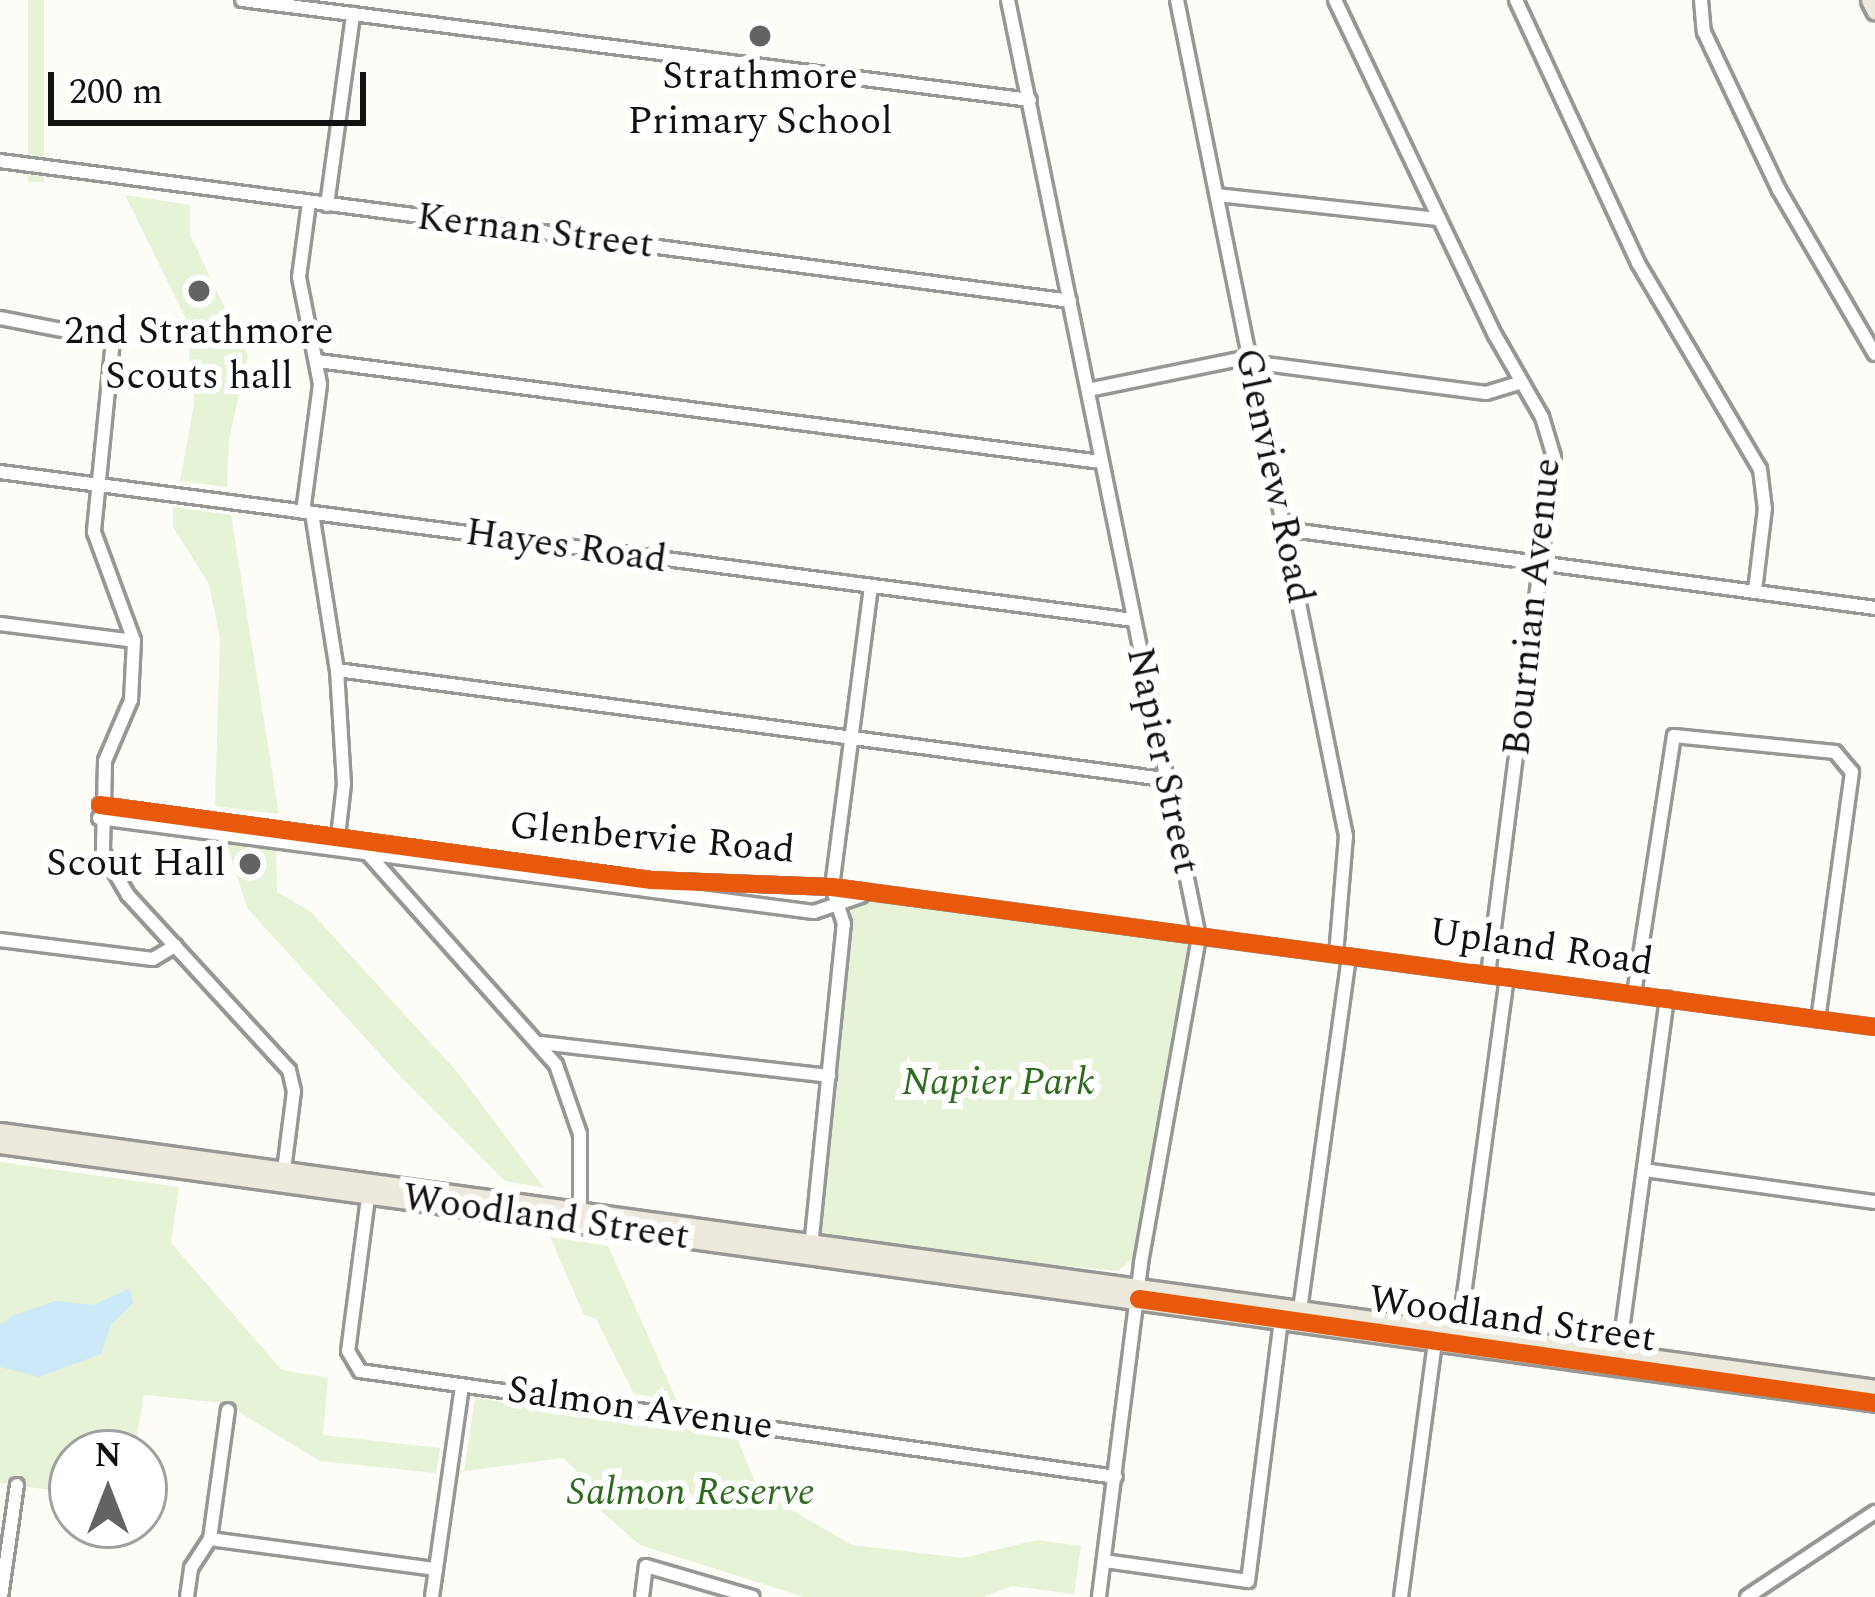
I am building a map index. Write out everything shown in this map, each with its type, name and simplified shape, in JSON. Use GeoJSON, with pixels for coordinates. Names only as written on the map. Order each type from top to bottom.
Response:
{"type":"FeatureCollection","features":[{"type":"Feature","properties":{"kind":"main road"},"geometry":{"type":"LineString","coordinates":[[1869,0],[1875,12]]}},
{"type":"Feature","properties":{"kind":"main road","name":"Woodland Street"},"geometry":{"type":"LineString","coordinates":[[0,1131],[283,1175],[1618,1360],[1875,1403]]}},
{"type":"Feature","properties":{"kind":"main road","name":"Woodland Street"},"geometry":{"type":"LineString","coordinates":[[0,1145],[283,1175]]}},
{"type":"Feature","properties":{"kind":"main road","name":"Woodland Street"},"geometry":{"type":"LineString","coordinates":[[1618,1360],[1875,1388]]}},
{"type":"Feature","properties":{"kind":"street"},"geometry":{"type":"LineString","coordinates":[[242,0],[357,10],[1030,100]]}},
{"type":"Feature","properties":{"kind":"street","name":"Napier Street"},"geometry":{"type":"LineString","coordinates":[[1009,0],[1198,937],[1140,1292],[1099,1597]]}},
{"type":"Feature","properties":{"kind":"street","name":"Glenview Road"},"geometry":{"type":"LineString","coordinates":[[1177,0],[1348,846],[1342,955],[1300,1315]]}},
{"type":"Feature","properties":{"kind":"street","name":"Bournian Avenue"},"geometry":{"type":"LineString","coordinates":[[1335,0],[1554,457],[1488,975]]}},
{"type":"Feature","properties":{"kind":"street"},"geometry":{"type":"LineString","coordinates":[[1516,0],[1631,250],[1760,469],[1766,508],[1755,591]]}},
{"type":"Feature","properties":{"kind":"street"},"geometry":{"type":"LineString","coordinates":[[1701,0],[1704,32],[1778,190],[1875,354]]}},
{"type":"Feature","properties":{"kind":"street"},"geometry":{"type":"LineString","coordinates":[[328,205],[357,10]]}},
{"type":"Feature","properties":{"kind":"street","name":"Kernan Street"},"geometry":{"type":"LineString","coordinates":[[0,161],[1070,301]]}},
{"type":"Feature","properties":{"kind":"street"},"geometry":{"type":"LineString","coordinates":[[1217,195],[1438,219]]}},
{"type":"Feature","properties":{"kind":"street"},"geometry":{"type":"LineString","coordinates":[[309,203],[299,277],[318,362],[307,512],[337,670],[344,784],[337,844]]}},
{"type":"Feature","properties":{"kind":"street"},"geometry":{"type":"LineString","coordinates":[[0,318],[113,340],[94,484],[94,532],[134,641],[131,700],[108,749],[99,812],[113,876],[289,1070],[294,1091],[283,1175]]}},
{"type":"Feature","properties":{"kind":"street"},"geometry":{"type":"LineString","coordinates":[[1088,390],[1249,359],[1486,393],[1521,382]]}},
{"type":"Feature","properties":{"kind":"street"},"geometry":{"type":"LineString","coordinates":[[318,362],[1101,462]]}},
{"type":"Feature","properties":{"kind":"street","name":"Hayes Road"},"geometry":{"type":"LineString","coordinates":[[0,472],[1133,620]]}},
{"type":"Feature","properties":{"kind":"street"},"geometry":{"type":"LineString","coordinates":[[1284,529],[1875,608]]}},
{"type":"Feature","properties":{"kind":"street"},"geometry":{"type":"LineString","coordinates":[[811,1248],[844,924],[832,887],[871,587]]}},
{"type":"Feature","properties":{"kind":"street"},"geometry":{"type":"LineString","coordinates":[[0,624],[134,641]]}},
{"type":"Feature","properties":{"kind":"street"},"geometry":{"type":"LineString","coordinates":[[337,670],[1164,779]]}},
{"type":"Feature","properties":{"kind":"street"},"geometry":{"type":"LineString","coordinates":[[1634,994],[1670,741],[1690,733],[1814,749],[1842,754],[1852,772],[1818,1020]]}},
{"type":"Feature","properties":{"kind":"street","name":"Glenbervie Road"},"geometry":{"type":"LineString","coordinates":[[99,812],[651,880],[832,887],[1198,937]]}},
{"type":"Feature","properties":{"kind":"street"},"geometry":{"type":"LineString","coordinates":[[369,848],[403,894],[549,1056],[580,1134],[579,1216]]}},
{"type":"Feature","properties":{"kind":"street","name":"Glenbervie Road"},"geometry":{"type":"LineString","coordinates":[[369,848],[424,862],[814,913],[868,894]]}},
{"type":"Feature","properties":{"kind":"street"},"geometry":{"type":"LineString","coordinates":[[403,894],[405,868],[424,862]]}},
{"type":"Feature","properties":{"kind":"street","name":"Upland Road"},"geometry":{"type":"LineString","coordinates":[[1198,937],[1875,1028]]}},
{"type":"Feature","properties":{"kind":"street"},"geometry":{"type":"LineString","coordinates":[[0,940],[153,959],[176,946]]}},
{"type":"Feature","properties":{"kind":"street"},"geometry":{"type":"LineString","coordinates":[[1459,1338],[1508,977]]}},
{"type":"Feature","properties":{"kind":"street"},"geometry":{"type":"LineString","coordinates":[[1618,1360],[1667,998]]}},
{"type":"Feature","properties":{"kind":"street"},"geometry":{"type":"LineString","coordinates":[[540,1043],[576,1042],[829,1076]]}},
{"type":"Feature","properties":{"kind":"street"},"geometry":{"type":"LineString","coordinates":[[549,1056],[576,1042]]}},
{"type":"Feature","properties":{"kind":"street"},"geometry":{"type":"LineString","coordinates":[[1644,1170],[1875,1202]]}},
{"type":"Feature","properties":{"kind":"street","name":"Salmon Avenue"},"geometry":{"type":"LineString","coordinates":[[369,1187],[349,1363],[462,1384],[1116,1477]]}},
{"type":"Feature","properties":{"kind":"street"},"geometry":{"type":"LineString","coordinates":[[1246,1597],[1282,1313]]}},
{"type":"Feature","properties":{"kind":"street"},"geometry":{"type":"LineString","coordinates":[[1401,1597],[1436,1335]]}},
{"type":"Feature","properties":{"kind":"street"},"geometry":{"type":"LineString","coordinates":[[432,1597],[462,1384]]}},
{"type":"Feature","properties":{"kind":"street"},"geometry":{"type":"LineString","coordinates":[[188,1597],[191,1568],[210,1539],[228,1410]]}},
{"type":"Feature","properties":{"kind":"street"},"geometry":{"type":"LineString","coordinates":[[1,1597],[16,1486]]}},
{"type":"Feature","properties":{"kind":"street"},"geometry":{"type":"LineString","coordinates":[[1748,1597],[1875,1512]]}},
{"type":"Feature","properties":{"kind":"street"},"geometry":{"type":"LineString","coordinates":[[210,1539],[436,1569]]}},
{"type":"Feature","properties":{"kind":"street"},"geometry":{"type":"LineString","coordinates":[[1104,1561],[1248,1581]]}},
{"type":"Feature","properties":{"kind":"street"},"geometry":{"type":"LineString","coordinates":[[642,1597],[646,1566],[754,1597]]}},
{"type":"Feature","properties":{"kind":"green space"},"geometry":{"type":"Polygon","coordinates":[[[28,0],[44,0],[44,182],[28,182],[28,0]]]}},
{"type":"Feature","properties":{"kind":"green space"},"geometry":{"type":"Polygon","coordinates":[[[125,195],[190,205],[190,235],[248,356],[229,439],[227,487],[180,481],[194,405],[186,319],[125,195]]]}},
{"type":"Feature","properties":{"kind":"green space"},"geometry":{"type":"Polygon","coordinates":[[[173,507],[231,515],[279,814],[215,806],[220,638],[209,584],[173,527],[173,507]]]}},
{"type":"Feature","properties":{"kind":"green space"},"geometry":{"type":"Polygon","coordinates":[[[227,844],[276,850],[277,892],[311,912],[458,1073],[544,1188],[505,1181],[399,1075],[247,908],[227,844]]]}},
{"type":"Feature","properties":{"kind":"green space","name":"Napier Park"},"geometry":{"type":"Polygon","coordinates":[[[853,898],[1199,937],[1132,1259],[1118,1271],[812,1241],[853,898]]]}},
{"type":"Feature","properties":{"kind":"green space"},"geometry":{"type":"Polygon","coordinates":[[[0,1162],[179,1187],[171,1243],[282,1370],[328,1378],[323,1435],[440,1448],[436,1473],[320,1461],[224,1403],[144,1395],[138,1429],[48,1429],[48,1490],[0,1483],[0,1162]]]}},
{"type":"Feature","properties":{"kind":"green space"},"geometry":{"type":"Polygon","coordinates":[[[550,1237],[608,1246],[677,1401],[634,1394],[596,1319],[584,1315],[550,1237]]]}},
{"type":"Feature","properties":{"kind":"green space","name":"Salmon Reserve"},"geometry":{"type":"Polygon","coordinates":[[[475,1398],[736,1436],[759,1491],[852,1545],[963,1558],[1037,1540],[1081,1546],[1074,1594],[1012,1586],[983,1597],[804,1597],[640,1545],[572,1486],[576,1470],[563,1458],[464,1471],[475,1398]]]}},
{"type":"Feature","properties":{"kind":"water"},"geometry":{"type":"Polygon","coordinates":[[[130,1288],[133,1303],[111,1325],[101,1354],[39,1377],[0,1367],[0,1325],[12,1316],[55,1301],[94,1305],[130,1288]]]}},
{"type":"Feature","properties":{"kind":"cycle path"},"geometry":{"type":"LineString","coordinates":[[100,805],[651,880],[832,887],[1875,1027]]}},
{"type":"Feature","properties":{"kind":"cycle path"},"geometry":{"type":"LineString","coordinates":[[1139,1299],[1875,1403]]}},
{"type":"Feature","properties":{"kind":"place","name":"Strathmore Primary School"},"geometry":{"type":"Point","coordinates":[760,36]}},
{"type":"Feature","properties":{"kind":"place","name":"2nd Strathmore Scouts hall"},"geometry":{"type":"Point","coordinates":[199,291]}},
{"type":"Feature","properties":{"kind":"place","name":"Scout Hall"},"geometry":{"type":"Point","coordinates":[250,864]}}]}
